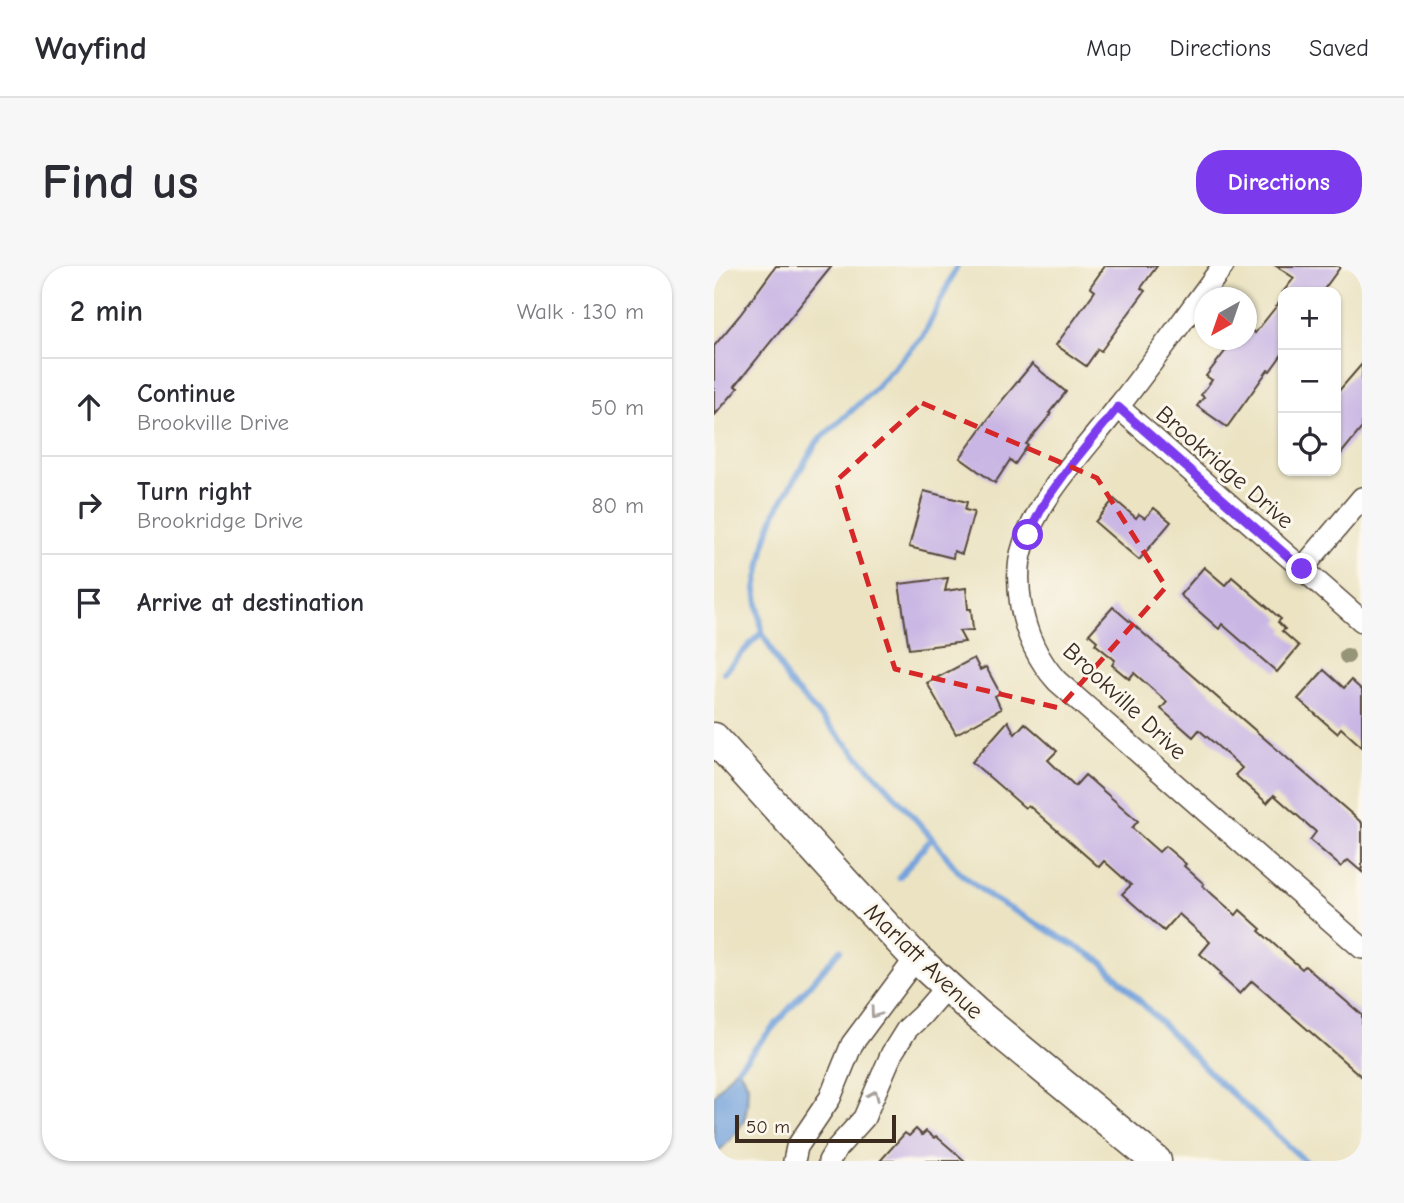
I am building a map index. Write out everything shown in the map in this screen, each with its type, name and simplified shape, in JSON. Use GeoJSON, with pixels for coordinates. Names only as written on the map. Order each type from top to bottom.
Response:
{"type":"FeatureCollection","features":[{"type":"Feature","properties":{"kind":"street","name":"Brookville Drive"},"geometry":{"type":"LineString","coordinates":[[1223,266],[1046,500],[1022,549],[1019,593],[1026,631],[1045,668],[1057,681],[1362,948]]}},
{"type":"Feature","properties":{"kind":"street","name":"Brookridge Drive"},"geometry":{"type":"LineString","coordinates":[[1118,407],[1362,621]]}},
{"type":"Feature","properties":{"kind":"street"},"geometry":{"type":"LineString","coordinates":[[1302,569],[1362,498]]}},
{"type":"Feature","properties":{"kind":"street","name":"Marlatt Avenue"},"geometry":{"type":"LineString","coordinates":[[714,738],[849,888],[946,987],[1156,1161]]}},
{"type":"Feature","properties":{"kind":"street"},"geometry":{"type":"LineString","coordinates":[[793,1161],[797,1147],[831,1098],[852,1044],[916,958]]}},
{"type":"Feature","properties":{"kind":"street"},"geometry":{"type":"LineString","coordinates":[[829,1161],[864,1118],[892,1053],[907,1029],[946,987]]}},
{"type":"Feature","properties":{"kind":"highlighted area"},"geometry":{"type":"Polygon","coordinates":[[[922,403],[1097,478],[1166,587],[1059,708],[895,669],[836,481],[922,403]]]}},
{"type":"Feature","properties":{"kind":"water"},"geometry":{"type":"Polygon","coordinates":[[[738,1068],[748,1084],[744,1121],[731,1139],[714,1154],[714,1095],[738,1068]]]}},
{"type":"Feature","properties":{"kind":"building"},"geometry":{"type":"Polygon","coordinates":[[[776,266],[832,266],[714,416],[714,346],[776,266]]]}},
{"type":"Feature","properties":{"kind":"building"},"geometry":{"type":"Polygon","coordinates":[[[1105,266],[1157,266],[1141,288],[1145,291],[1101,351],[1098,349],[1086,366],[1056,345],[1095,291],[1090,287],[1105,266]]]}},
{"type":"Feature","properties":{"kind":"building"},"geometry":{"type":"Polygon","coordinates":[[[1276,266],[1341,266],[1326,287],[1287,287],[1294,278],[1276,266]]]}},
{"type":"Feature","properties":{"kind":"building"},"geometry":{"type":"Polygon","coordinates":[[[1278,304],[1278,360],[1227,427],[1197,406],[1212,380],[1206,376],[1226,350],[1257,350],[1257,330],[1278,304]]]}},
{"type":"Feature","properties":{"kind":"building"},"geometry":{"type":"Polygon","coordinates":[[[1032,364],[1066,392],[1026,444],[1028,445],[1015,464],[1010,460],[995,483],[960,458],[1032,364]]]}},
{"type":"Feature","properties":{"kind":"building"},"geometry":{"type":"Polygon","coordinates":[[[1362,364],[1362,428],[1341,454],[1341,413],[1341,388],[1362,364]]]}},
{"type":"Feature","properties":{"kind":"building"},"geometry":{"type":"Polygon","coordinates":[[[924,491],[967,502],[965,510],[974,512],[962,554],[954,551],[953,558],[909,547],[924,491]]]}},
{"type":"Feature","properties":{"kind":"building"},"geometry":{"type":"Polygon","coordinates":[[[1114,499],[1136,518],[1139,514],[1145,518],[1154,508],[1171,522],[1139,560],[1095,522],[1114,499]]]}},
{"type":"Feature","properties":{"kind":"building"},"geometry":{"type":"Polygon","coordinates":[[[1204,567],[1225,585],[1232,577],[1281,619],[1278,622],[1285,629],[1282,631],[1299,646],[1277,672],[1222,624],[1219,629],[1180,595],[1204,567]]]}},
{"type":"Feature","properties":{"kind":"building"},"geometry":{"type":"Polygon","coordinates":[[[948,578],[945,591],[966,588],[973,630],[959,631],[965,642],[909,649],[899,584],[948,578]]]}},
{"type":"Feature","properties":{"kind":"building"},"geometry":{"type":"Polygon","coordinates":[[[1113,607],[1362,823],[1362,872],[1348,860],[1341,867],[1310,840],[1316,832],[1274,795],[1267,803],[1235,775],[1242,768],[1213,742],[1199,730],[1193,737],[1161,709],[1167,702],[1134,673],[1129,679],[1112,665],[1115,660],[1095,644],[1097,641],[1089,634],[1113,607]]]}},
{"type":"Feature","properties":{"kind":"building"},"geometry":{"type":"Polygon","coordinates":[[[974,658],[980,670],[986,667],[1000,693],[995,696],[1001,709],[956,734],[927,683],[974,658]]]}},
{"type":"Feature","properties":{"kind":"building"},"geometry":{"type":"Polygon","coordinates":[[[1324,670],[1344,688],[1351,680],[1362,690],[1362,747],[1341,728],[1337,733],[1298,699],[1324,670]]]}},
{"type":"Feature","properties":{"kind":"building"},"geometry":{"type":"Polygon","coordinates":[[[1008,721],[1015,734],[1025,723],[1057,751],[1048,760],[1075,786],[1085,775],[1138,821],[1132,828],[1159,852],[1165,846],[1186,864],[1184,866],[1204,884],[1203,886],[1236,915],[1240,910],[1261,929],[1259,931],[1302,969],[1305,966],[1362,1015],[1362,1077],[1252,981],[1240,994],[1200,954],[1210,942],[1179,914],[1164,931],[1122,894],[1131,885],[1104,861],[1099,867],[1028,805],[1025,808],[972,762],[1008,721]]]}},
{"type":"Feature","properties":{"kind":"building"},"geometry":{"type":"Polygon","coordinates":[[[916,1129],[922,1135],[926,1131],[934,1138],[936,1136],[965,1161],[880,1161],[905,1133],[909,1136],[916,1129]]]}},
{"type":"Feature","properties":{"kind":"waterway"},"geometry":{"type":"LineString","coordinates":[[957,266],[924,335],[871,393],[817,442],[777,509],[766,538],[756,589],[762,632],[789,683],[888,788],[958,871],[990,897],[1100,960],[1216,1079],[1305,1161]]}},
{"type":"Feature","properties":{"kind":"waterway"},"geometry":{"type":"LineString","coordinates":[[724,672],[762,632]]}},
{"type":"Feature","properties":{"kind":"waterway"},"geometry":{"type":"LineString","coordinates":[[899,877],[932,838]]}},
{"type":"Feature","properties":{"kind":"waterway"},"geometry":{"type":"LineString","coordinates":[[738,1068],[840,950]]}},
{"type":"Feature","properties":{"kind":"route"},"geometry":{"type":"LineString","coordinates":[[1028,535],[1046,500],[1118,407],[1302,569]]}}]}
